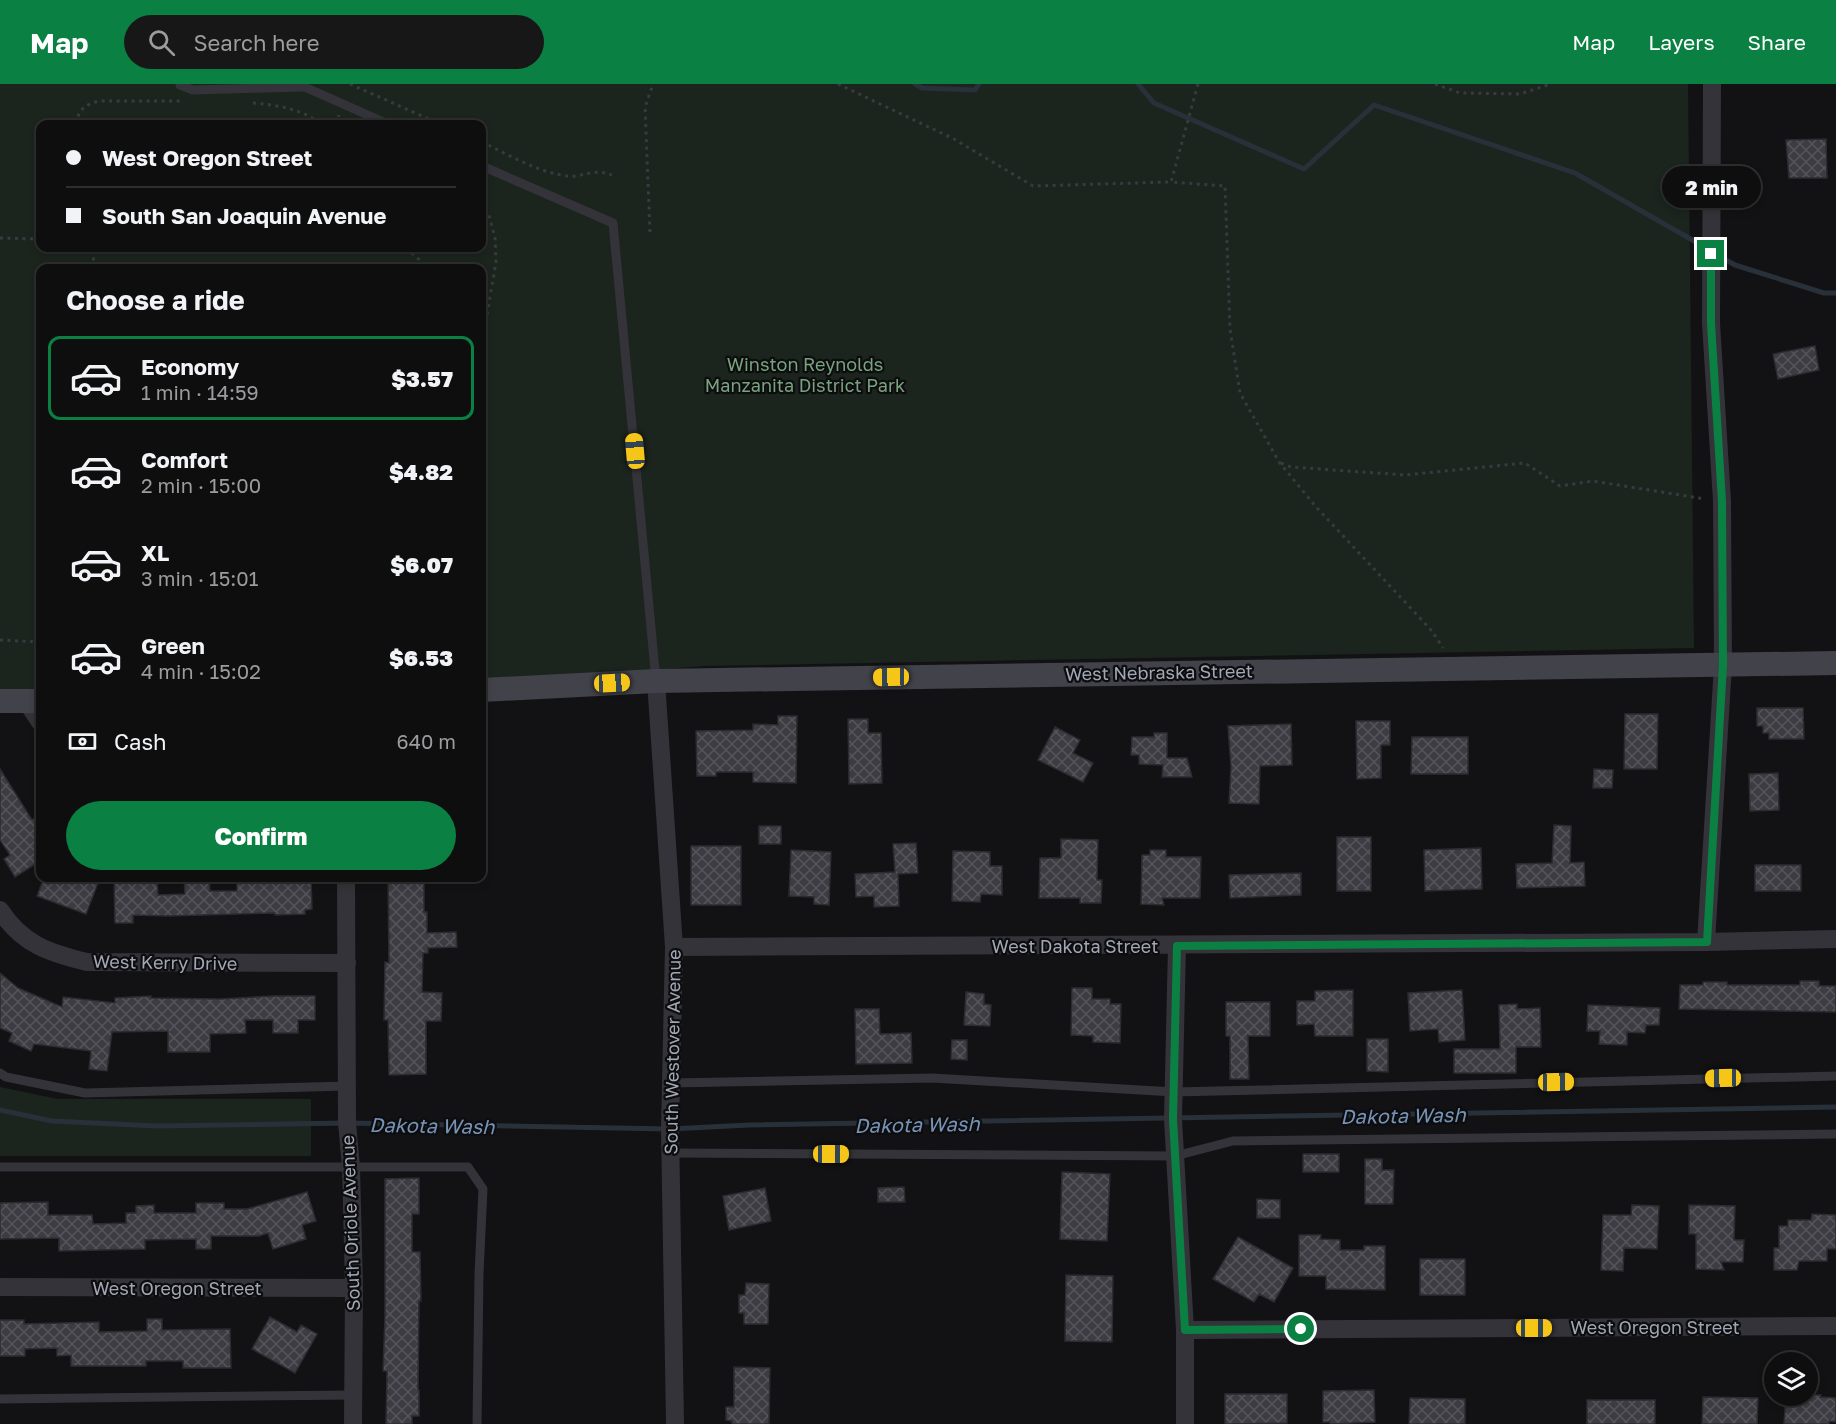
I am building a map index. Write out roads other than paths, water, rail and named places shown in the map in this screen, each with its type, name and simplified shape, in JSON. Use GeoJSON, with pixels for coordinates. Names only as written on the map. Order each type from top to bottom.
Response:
{"type":"FeatureCollection","features":[{"type":"Feature","properties":{"kind":"street"},"geometry":{"type":"LineString","coordinates":[[1707,942],[1723,665],[1722,501],[1711,323],[1712,84]]}},
{"type":"Feature","properties":{"kind":"street","name":"West Nebraska Street"},"geometry":{"type":"LineString","coordinates":[[486,690],[656,681],[1836,663]]}},
{"type":"Feature","properties":{"kind":"street","name":"South Westover Avenue"},"geometry":{"type":"LineString","coordinates":[[656,681],[674,947],[670,1153],[675,1424]]}},
{"type":"Feature","properties":{"kind":"street","name":"South Oriole Avenue"},"geometry":{"type":"LineString","coordinates":[[346,882],[347,1123],[351,1167],[354,1288],[353,1424]]}},
{"type":"Feature","properties":{"kind":"street","name":"West Kerry Drive"},"geometry":{"type":"LineString","coordinates":[[0,910],[10,925],[30,942],[56,955],[87,962],[347,963]]}},
{"type":"Feature","properties":{"kind":"street","name":"West Dakota Street"},"geometry":{"type":"LineString","coordinates":[[674,947],[1177,946],[1836,939]]}},
{"type":"Feature","properties":{"kind":"street"},"geometry":{"type":"LineString","coordinates":[[1177,946],[1175,1156],[1185,1330],[1185,1424]]}},
{"type":"Feature","properties":{"kind":"street","name":"West Oregon Street"},"geometry":{"type":"LineString","coordinates":[[0,1287],[354,1288]]}},
{"type":"Feature","properties":{"kind":"street","name":"West Oregon Street"},"geometry":{"type":"LineString","coordinates":[[1185,1330],[1836,1326]]}},
{"type":"Feature","properties":{"kind":"lane"},"geometry":{"type":"LineString","coordinates":[[180,85],[193,90],[299,85],[379,120]]}},
{"type":"Feature","properties":{"kind":"lane"},"geometry":{"type":"LineString","coordinates":[[486,168],[613,223],[656,681]]}},
{"type":"Feature","properties":{"kind":"lane"},"geometry":{"type":"LineString","coordinates":[[20,701],[36,724]]}},
{"type":"Feature","properties":{"kind":"lane"},"geometry":{"type":"LineString","coordinates":[[0,1073],[6,1077],[85,1093],[347,1086]]}},
{"type":"Feature","properties":{"kind":"lane"},"geometry":{"type":"LineString","coordinates":[[671,1083],[932,1078],[1174,1092],[1836,1076]]}},
{"type":"Feature","properties":{"kind":"lane"},"geometry":{"type":"LineString","coordinates":[[670,1153],[1175,1156],[1233,1141],[1836,1134]]}},
{"type":"Feature","properties":{"kind":"lane"},"geometry":{"type":"LineString","coordinates":[[0,1167],[468,1167],[483,1189],[477,1424]]}},
{"type":"Feature","properties":{"kind":"lane"},"geometry":{"type":"LineString","coordinates":[[0,1399],[353,1395]]}},
{"type":"Feature","properties":{"kind":"waterway"},"geometry":{"type":"LineString","coordinates":[[915,84],[922,88],[975,90],[979,84]]}},
{"type":"Feature","properties":{"kind":"waterway"},"geometry":{"type":"LineString","coordinates":[[1138,84],[1154,103],[1304,169],[1374,105],[1575,173],[1708,249]]}},
{"type":"Feature","properties":{"kind":"waterway"},"geometry":{"type":"LineString","coordinates":[[1716,254],[1735,265],[1824,293],[1836,293]]}},
{"type":"Feature","properties":{"kind":"waterway","name":"Dakota Wash"},"geometry":{"type":"LineString","coordinates":[[0,1110],[52,1121],[157,1126],[347,1123],[670,1129],[749,1125],[1836,1107]]}},
{"type":"Feature","properties":{"kind":"park label","name":"Winston Reynolds Manzanita District Park"},"geometry":{"type":"Point","coordinates":[805,374]}}]}
